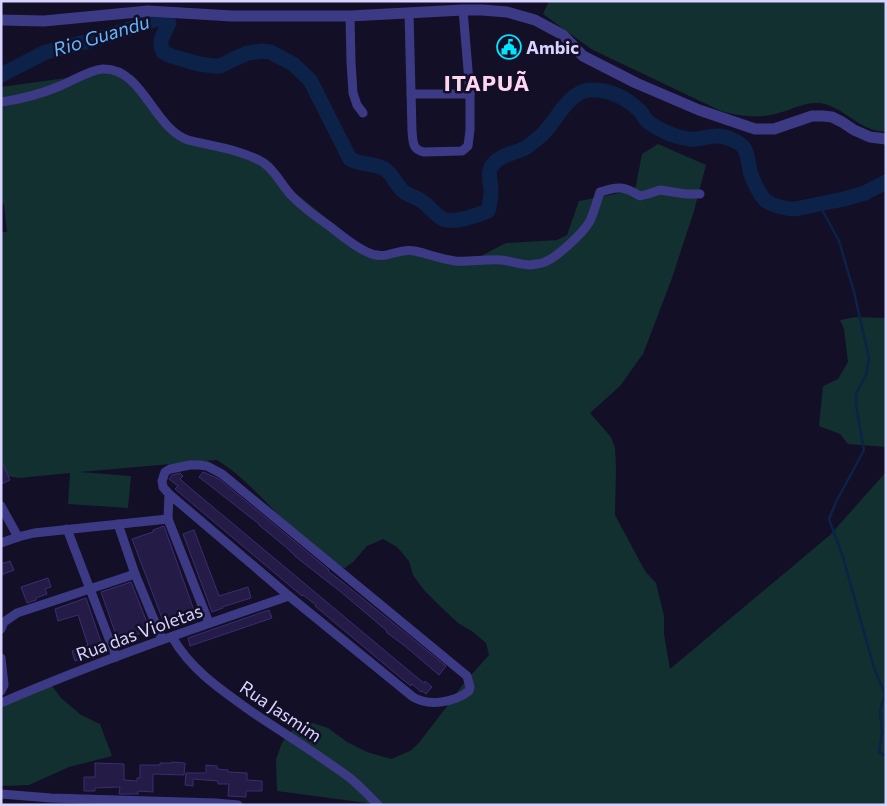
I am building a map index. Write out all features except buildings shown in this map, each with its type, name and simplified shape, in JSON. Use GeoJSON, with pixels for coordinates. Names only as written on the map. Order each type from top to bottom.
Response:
{"type":"FeatureCollection","features":[{"type":"Feature","properties":{"kind":"street"},"geometry":{"type":"LineString","coordinates":[[409,13],[410,94],[413,142],[417,150],[424,152],[462,151],[466,149],[469,142],[470,130],[470,94],[463,10]]}},
{"type":"Feature","properties":{"kind":"street"},"geometry":{"type":"LineString","coordinates":[[1,20],[44,21],[148,11],[232,16],[350,16],[463,10],[507,12],[535,20],[563,35],[583,56],[636,83],[699,110],[755,129],[774,129],[812,116],[823,116],[832,117],[870,138],[886,140]]}},
{"type":"Feature","properties":{"kind":"street"},"geometry":{"type":"LineString","coordinates":[[350,16],[353,93],[357,105],[363,113]]}},
{"type":"Feature","properties":{"kind":"street"},"geometry":{"type":"LineString","coordinates":[[1,102],[26,98],[96,70],[110,70],[122,74],[130,79],[160,118],[180,138],[253,157],[263,163],[269,167],[290,195],[309,212],[374,256],[408,250],[457,261],[502,260],[528,265],[544,263],[561,252],[579,236],[590,221],[600,192],[613,188],[628,189],[640,196],[660,190],[700,194]]}},
{"type":"Feature","properties":{"kind":"street"},"geometry":{"type":"LineString","coordinates":[[410,94],[470,94]]}},
{"type":"Feature","properties":{"kind":"street"},"geometry":{"type":"LineString","coordinates":[[199,464],[213,468],[467,676],[470,687],[469,691],[457,698],[444,701],[418,700],[289,596],[169,494],[163,487],[162,482],[165,472],[170,469],[199,464]]}},
{"type":"Feature","properties":{"kind":"street"},"geometry":{"type":"LineString","coordinates":[[169,494],[168,519],[209,623]]}},
{"type":"Feature","properties":{"kind":"street"},"geometry":{"type":"LineString","coordinates":[[1,506],[18,537]]}},
{"type":"Feature","properties":{"kind":"street"},"geometry":{"type":"LineString","coordinates":[[1,543],[18,537],[67,529],[168,519]]}},
{"type":"Feature","properties":{"kind":"street"},"geometry":{"type":"LineString","coordinates":[[118,524],[135,574],[162,640]]}},
{"type":"Feature","properties":{"kind":"street"},"geometry":{"type":"LineString","coordinates":[[67,529],[116,657]]}},
{"type":"Feature","properties":{"kind":"street"},"geometry":{"type":"LineString","coordinates":[[1,629],[4,622],[17,612],[135,574]]}},
{"type":"Feature","properties":{"kind":"street","name":"Rua das Violetas"},"geometry":{"type":"LineString","coordinates":[[1,703],[116,657],[289,596]]}},
{"type":"Feature","properties":{"kind":"street","name":"Rua Jasmim"},"geometry":{"type":"LineString","coordinates":[[172,637],[180,651],[202,674],[228,695],[352,780],[378,805]]}},
{"type":"Feature","properties":{"kind":"street"},"geometry":{"type":"LineString","coordinates":[[1,658],[4,684],[1,690]]}},
{"type":"Feature","properties":{"kind":"street"},"geometry":{"type":"LineString","coordinates":[[1,794],[51,798],[238,805]]}},
{"type":"Feature","properties":{"kind":"green space"},"geometry":{"type":"Polygon","coordinates":[[[549,1],[886,1],[886,132],[876,131],[828,105],[819,103],[805,104],[774,114],[759,116],[736,115],[721,111],[591,49],[543,14],[549,1]]]}},
{"type":"Feature","properties":{"kind":"green space"},"geometry":{"type":"Polygon","coordinates":[[[124,70],[159,112],[181,134],[267,160],[283,183],[351,238],[372,252],[386,253],[407,246],[445,259],[481,256],[506,243],[557,240],[567,235],[579,201],[635,190],[642,154],[658,144],[706,165],[694,211],[671,281],[643,354],[620,386],[590,413],[611,437],[615,448],[615,515],[645,571],[656,583],[664,616],[664,634],[670,669],[830,535],[886,472],[886,805],[382,805],[277,791],[276,759],[282,743],[295,728],[313,723],[328,728],[347,742],[367,752],[391,759],[410,751],[418,744],[464,683],[489,655],[486,643],[458,623],[424,590],[413,575],[409,561],[397,547],[383,539],[367,546],[345,568],[336,567],[292,529],[247,483],[217,460],[80,472],[131,476],[128,508],[68,504],[70,473],[19,478],[1,475],[1,232],[7,232],[4,205],[1,200],[1,87],[124,70]]]}},
{"type":"Feature","properties":{"kind":"green space"},"geometry":{"type":"Polygon","coordinates":[[[856,317],[886,318],[886,447],[848,444],[840,434],[819,426],[823,386],[838,379],[848,362],[844,329],[840,320],[856,317]]]}},
{"type":"Feature","properties":{"kind":"green space"},"geometry":{"type":"Polygon","coordinates":[[[48,680],[61,698],[81,715],[100,724],[112,756],[69,767],[29,785],[1,786],[1,700],[48,680]]]}},
{"type":"Feature","properties":{"kind":"waterway","name":"Rio Guandu"},"geometry":{"type":"LineString","coordinates":[[1,75],[46,52],[104,37],[158,19],[166,20],[169,23],[162,37],[161,48],[163,52],[171,56],[199,64],[220,66],[248,53],[270,52],[293,64],[310,80],[350,159],[386,170],[405,193],[421,200],[437,215],[447,220],[466,218],[488,211],[491,191],[490,172],[494,163],[527,147],[542,135],[569,101],[583,91],[590,90],[618,95],[641,112],[649,123],[673,135],[693,139],[719,136],[738,143],[745,149],[754,183],[764,199],[776,206],[795,209],[844,199],[865,193],[886,182]]}},
{"type":"Feature","properties":{"kind":"waterway"},"geometry":{"type":"LineString","coordinates":[[819,204],[839,241],[854,292],[869,358],[866,375],[856,394],[856,405],[864,450],[829,519],[843,557],[874,668],[885,694],[880,710],[882,733],[879,752],[886,756]]}},
{"type":"Feature","properties":{"kind":"place","name":"Ambic"},"geometry":{"type":"Point","coordinates":[509,47]}},
{"type":"Feature","properties":{"kind":"district","name":"ITAPUÃ"},"geometry":{"type":"Point","coordinates":[487,82]}}]}
